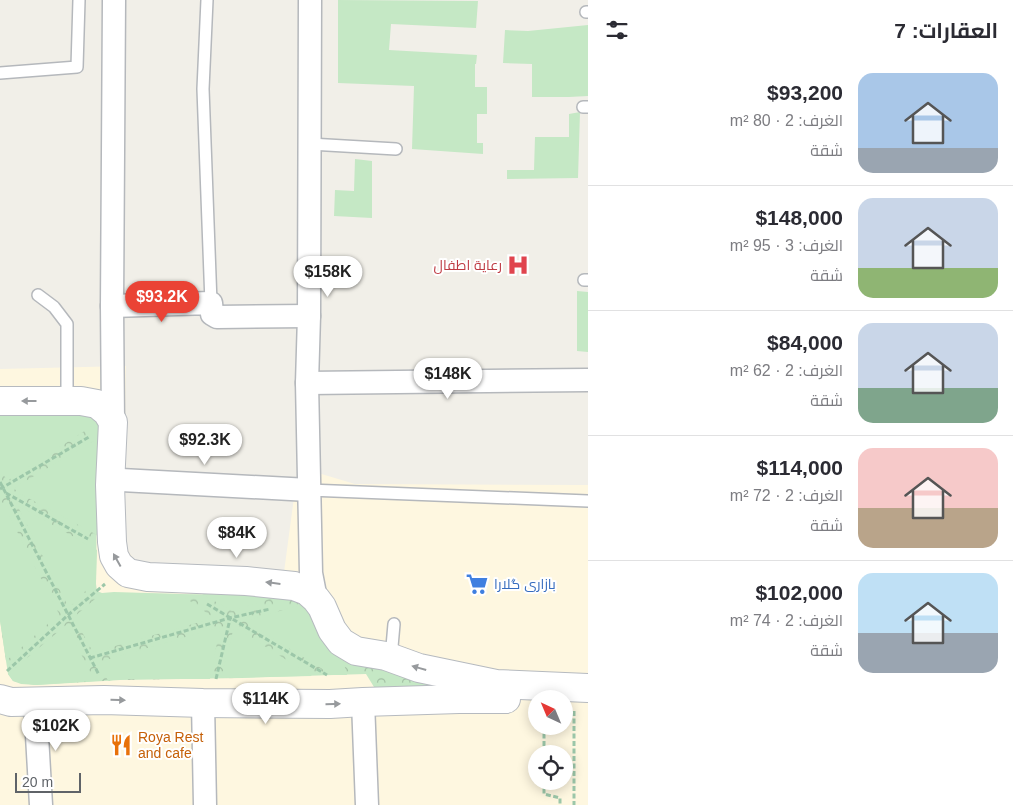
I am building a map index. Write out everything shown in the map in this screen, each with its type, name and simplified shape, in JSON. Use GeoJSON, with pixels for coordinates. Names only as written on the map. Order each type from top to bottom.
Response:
{"type":"FeatureCollection","features":[{"type":"Feature","properties":{"kind":"street"},"geometry":{"type":"LineString","coordinates":[[114,0],[113,422],[110,485],[114,556],[122,569],[128,573],[148,577],[246,580],[294,586],[307,591],[316,599],[322,607],[332,630],[341,642],[356,651],[391,658],[419,668],[457,688],[528,698]]}},
{"type":"Feature","properties":{"kind":"street"},"geometry":{"type":"LineString","coordinates":[[310,0],[307,383],[311,573],[316,599]]}},
{"type":"Feature","properties":{"kind":"street"},"geometry":{"type":"LineString","coordinates":[[112,306],[210,303],[212,314],[217,317],[309,316]]}},
{"type":"Feature","properties":{"kind":"street"},"geometry":{"type":"LineString","coordinates":[[307,383],[588,380]]}},
{"type":"Feature","properties":{"kind":"street"},"geometry":{"type":"LineString","coordinates":[[0,401],[80,401],[97,404],[107,412],[113,422]]}},
{"type":"Feature","properties":{"kind":"street"},"geometry":{"type":"LineString","coordinates":[[110,485],[121,480],[309,490]]}},
{"type":"Feature","properties":{"kind":"street"},"geometry":{"type":"LineString","coordinates":[[41,805],[11,704],[104,700],[209,692],[338,704],[496,684],[578,699]]}},
{"type":"Feature","properties":{"kind":"street"},"geometry":{"type":"LineString","coordinates":[[205,805],[209,692]]}},
{"type":"Feature","properties":{"kind":"street"},"geometry":{"type":"LineString","coordinates":[[363,702],[367,805]]}},
{"type":"Feature","properties":{"kind":"lane"},"geometry":{"type":"LineString","coordinates":[[0,73],[77,67],[79,0]]}},
{"type":"Feature","properties":{"kind":"lane"},"geometry":{"type":"LineString","coordinates":[[207,0],[203,89],[210,303]]}},
{"type":"Feature","properties":{"kind":"lane"},"geometry":{"type":"LineString","coordinates":[[310,144],[396,149]]}},
{"type":"Feature","properties":{"kind":"lane"},"geometry":{"type":"LineString","coordinates":[[38,295],[54,306],[67,324],[67,401]]}},
{"type":"Feature","properties":{"kind":"lane"},"geometry":{"type":"LineString","coordinates":[[309,490],[588,501]]}},
{"type":"Feature","properties":{"kind":"lane"},"geometry":{"type":"LineString","coordinates":[[391,658],[394,624]]}},
{"type":"Feature","properties":{"kind":"path"},"geometry":{"type":"LineString","coordinates":[[2,489],[113,422]]}},
{"type":"Feature","properties":{"kind":"path"},"geometry":{"type":"LineString","coordinates":[[0,482],[2,489],[6,493],[89,539]]}},
{"type":"Feature","properties":{"kind":"path"},"geometry":{"type":"LineString","coordinates":[[6,493],[102,681]]}},
{"type":"Feature","properties":{"kind":"path"},"geometry":{"type":"LineString","coordinates":[[7,671],[122,569]]}},
{"type":"Feature","properties":{"kind":"path"},"geometry":{"type":"LineString","coordinates":[[205,604],[327,675]]}},
{"type":"Feature","properties":{"kind":"path"},"geometry":{"type":"LineString","coordinates":[[90,658],[230,618],[278,608]]}},
{"type":"Feature","properties":{"kind":"path"},"geometry":{"type":"LineString","coordinates":[[209,692],[230,618]]}},
{"type":"Feature","properties":{"kind":"path"},"geometry":{"type":"LineString","coordinates":[[574,805],[578,699]]}},
{"type":"Feature","properties":{"kind":"path"},"geometry":{"type":"LineString","coordinates":[[544,790],[544,794],[560,798],[560,805]]}},
{"type":"Feature","properties":{"kind":"shaded area"},"geometry":{"type":"Polygon","coordinates":[[[126,366],[124,490],[126,548],[135,560],[165,565],[284,572],[298,467],[355,484],[588,485],[588,805],[0,805],[0,369],[126,366]]]}},
{"type":"Feature","properties":{"kind":"green space"},"geometry":{"type":"Polygon","coordinates":[[[338,0],[478,1],[476,28],[391,24],[389,50],[477,55],[475,87],[487,87],[487,114],[477,114],[477,143],[483,143],[483,154],[412,149],[414,86],[338,83],[338,0]]]}},
{"type":"Feature","properties":{"kind":"green space"},"geometry":{"type":"Polygon","coordinates":[[[588,25],[588,96],[532,97],[532,64],[503,63],[505,30],[528,31],[588,25]]]}},
{"type":"Feature","properties":{"kind":"green space"},"geometry":{"type":"Polygon","coordinates":[[[580,112],[578,178],[507,179],[507,170],[534,170],[535,137],[569,137],[569,114],[580,112]]]}},
{"type":"Feature","properties":{"kind":"green space"},"geometry":{"type":"Polygon","coordinates":[[[355,159],[372,161],[372,218],[334,216],[335,190],[354,191],[355,159]]]}},
{"type":"Feature","properties":{"kind":"green space"},"geometry":{"type":"Polygon","coordinates":[[[577,291],[588,292],[588,352],[577,351],[577,291]]]}},
{"type":"Feature","properties":{"kind":"green space"},"geometry":{"type":"Polygon","coordinates":[[[0,414],[95,414],[100,424],[97,489],[97,591],[102,593],[265,595],[302,598],[318,619],[444,686],[378,692],[366,674],[120,680],[37,685],[21,684],[13,681],[8,674],[0,621],[0,414]]]}},
{"type":"Feature","properties":{"kind":"green space"},"geometry":{"type":"Polygon","coordinates":[[[94,414],[100,421],[7,481],[0,468],[0,415],[94,414]]]}},
{"type":"Feature","properties":{"kind":"green space"},"geometry":{"type":"Polygon","coordinates":[[[100,437],[97,535],[17,492],[14,488],[100,437]]]}},
{"type":"Feature","properties":{"kind":"green space"},"geometry":{"type":"Polygon","coordinates":[[[0,498],[59,614],[6,661],[0,619],[0,498]]]}},
{"type":"Feature","properties":{"kind":"green space"},"geometry":{"type":"Polygon","coordinates":[[[17,505],[97,550],[96,580],[69,608],[17,505]]]}},
{"type":"Feature","properties":{"kind":"green space"},"geometry":{"type":"Polygon","coordinates":[[[102,593],[180,594],[214,618],[94,652],[74,617],[102,593]]]}},
{"type":"Feature","properties":{"kind":"green space"},"geometry":{"type":"Polygon","coordinates":[[[202,594],[265,595],[276,597],[232,611],[202,594]]]}},
{"type":"Feature","properties":{"kind":"green space"},"geometry":{"type":"Polygon","coordinates":[[[307,603],[340,649],[347,675],[332,675],[245,621],[307,603]]]}},
{"type":"Feature","properties":{"kind":"green space"},"geometry":{"type":"Polygon","coordinates":[[[66,625],[95,681],[34,685],[13,681],[8,674],[66,625]]]}},
{"type":"Feature","properties":{"kind":"green space"},"geometry":{"type":"Polygon","coordinates":[[[220,627],[210,679],[118,679],[108,681],[99,662],[220,627]]]}},
{"type":"Feature","properties":{"kind":"green space"},"geometry":{"type":"Polygon","coordinates":[[[234,627],[312,676],[221,678],[234,627]]]}},
{"type":"Feature","properties":{"kind":"place","name":"رعاية اطفال"},"geometry":{"type":"Point","coordinates":[518,265]}},
{"type":"Feature","properties":{"kind":"place","name":"بازاری گلارا"},"geometry":{"type":"Point","coordinates":[477,584]}},
{"type":"Feature","properties":{"kind":"place","name":"Roya Rest and cafe"},"geometry":{"type":"Point","coordinates":[121,745]}}]}
